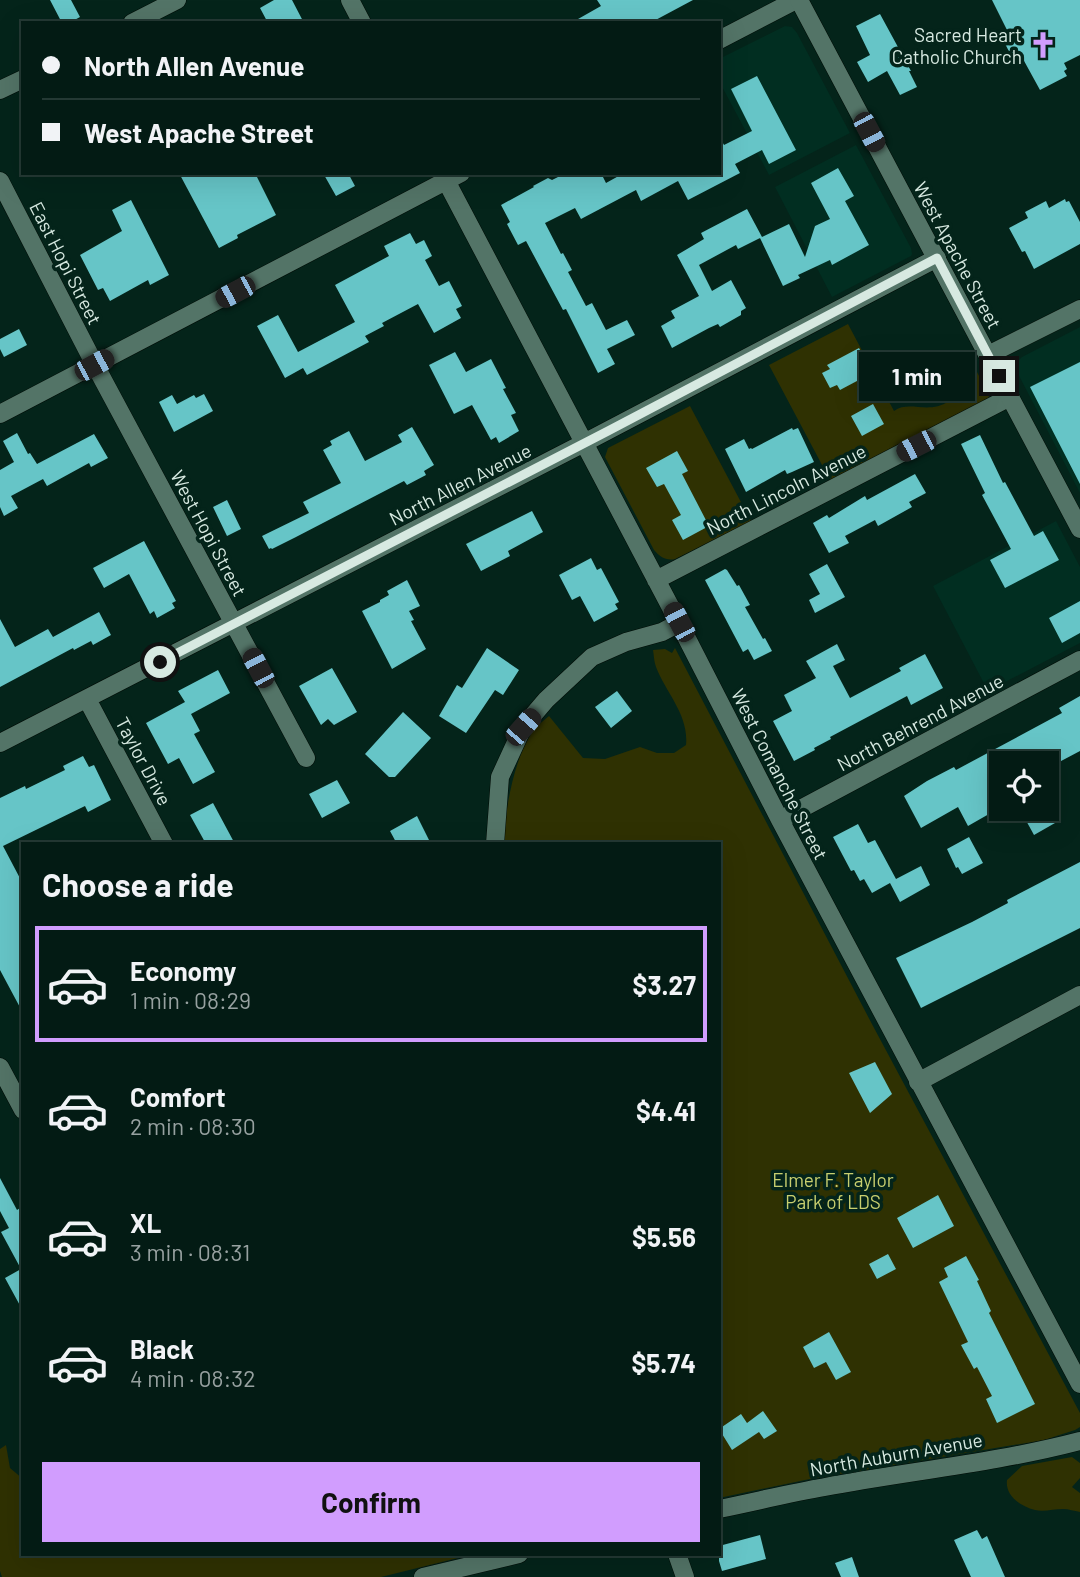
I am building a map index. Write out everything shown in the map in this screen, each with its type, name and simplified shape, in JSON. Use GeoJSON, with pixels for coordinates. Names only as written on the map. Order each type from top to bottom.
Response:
{"type":"FeatureCollection","features":[{"type":"Feature","properties":{"kind":"street"},"geometry":{"type":"LineString","coordinates":[[136,21],[177,0]]}},
{"type":"Feature","properties":{"kind":"street"},"geometry":{"type":"LineString","coordinates":[[350,0],[361,21]]}},
{"type":"Feature","properties":{"kind":"street"},"geometry":{"type":"LineString","coordinates":[[721,39],[798,0]]}},
{"type":"Feature","properties":{"kind":"street","name":"West Apache Street"},"geometry":{"type":"LineString","coordinates":[[798,0],[1080,530]]}},
{"type":"Feature","properties":{"kind":"street"},"geometry":{"type":"LineString","coordinates":[[0,90],[21,80]]}},
{"type":"Feature","properties":{"kind":"street"},"geometry":{"type":"LineString","coordinates":[[0,414],[450,176]]}},
{"type":"Feature","properties":{"kind":"street","name":"West Comanche Street"},"geometry":{"type":"LineString","coordinates":[[450,176],[584,443],[780,820],[1080,1384]]}},
{"type":"Feature","properties":{"kind":"street","name":"East Hopi Street"},"geometry":{"type":"LineString","coordinates":[[0,181],[94,365]]}},
{"type":"Feature","properties":{"kind":"street","name":"North Allen Avenue"},"geometry":{"type":"LineString","coordinates":[[0,743],[937,258]]}},
{"type":"Feature","properties":{"kind":"street"},"geometry":{"type":"LineString","coordinates":[[988,355],[1080,309]]}},
{"type":"Feature","properties":{"kind":"street","name":"West Hopi Street"},"geometry":{"type":"LineString","coordinates":[[94,365],[306,758]]}},
{"type":"Feature","properties":{"kind":"street","name":"North Lincoln Avenue"},"geometry":{"type":"LineString","coordinates":[[656,580],[1010,397]]}},
{"type":"Feature","properties":{"kind":"street"},"geometry":{"type":"LineString","coordinates":[[495,842],[500,777],[523,727],[545,700],[592,657],[626,642],[662,632],[679,622]]}},
{"type":"Feature","properties":{"kind":"street","name":"North Behrend Avenue"},"geometry":{"type":"LineString","coordinates":[[780,820],[1080,660]]}},
{"type":"Feature","properties":{"kind":"street","name":"Taylor Drive"},"geometry":{"type":"LineString","coordinates":[[87,699],[163,842]]}},
{"type":"Feature","properties":{"kind":"street"},"geometry":{"type":"LineString","coordinates":[[918,1082],[1080,995]]}},
{"type":"Feature","properties":{"kind":"street"},"geometry":{"type":"LineString","coordinates":[[0,1067],[21,1106]]}},
{"type":"Feature","properties":{"kind":"street","name":"North Auburn Avenue"},"geometry":{"type":"LineString","coordinates":[[721,1510],[826,1486],[941,1469],[1080,1441]]}},
{"type":"Feature","properties":{"kind":"street"},"geometry":{"type":"LineString","coordinates":[[423,1577],[463,1572],[513,1556]]}},
{"type":"Feature","properties":{"kind":"street"},"geometry":{"type":"LineString","coordinates":[[678,1556],[685,1577]]}},
{"type":"Feature","properties":{"kind":"shaded area"},"geometry":{"type":"Polygon","coordinates":[[[785,26],[792,27],[850,133],[769,175],[721,85],[721,58],[785,26]]]}},
{"type":"Feature","properties":{"kind":"shaded area"},"geometry":{"type":"Polygon","coordinates":[[[856,145],[912,254],[832,297],[775,187],[856,145]]]}},
{"type":"Feature","properties":{"kind":"shaded area"},"geometry":{"type":"Polygon","coordinates":[[[1080,327],[1080,493],[1016,370],[1017,362],[1022,357],[1080,327]]]}},
{"type":"Feature","properties":{"kind":"shaded area"},"geometry":{"type":"Polygon","coordinates":[[[1056,521],[1080,567],[1080,643],[988,691],[933,586],[1056,521]]]}},
{"type":"Feature","properties":{"kind":"green space"},"geometry":{"type":"Polygon","coordinates":[[[848,324],[894,411],[906,407],[934,407],[949,401],[951,372],[960,357],[973,364],[989,396],[988,399],[830,480],[769,365],[848,324]]]}},
{"type":"Feature","properties":{"kind":"green space"},"geometry":{"type":"Polygon","coordinates":[[[690,406],[751,521],[675,559],[669,559],[654,550],[605,457],[608,448],[690,406]]]}},
{"type":"Feature","properties":{"kind":"green space","name":"Elmer F. Taylor Park of LDS"},"geometry":{"type":"Polygon","coordinates":[[[675,648],[1080,1413],[1080,1427],[1075,1430],[1044,1440],[810,1479],[721,1498],[721,842],[503,842],[508,803],[519,760],[532,733],[549,716],[583,758],[605,759],[640,747],[657,753],[674,753],[686,745],[684,724],[660,677],[653,650],[665,649],[672,653],[675,648]]]}},
{"type":"Feature","properties":{"kind":"green space"},"geometry":{"type":"Polygon","coordinates":[[[6,1445],[10,1468],[21,1477],[21,1556],[466,1556],[381,1577],[2,1577],[0,1449],[6,1445]]]}},
{"type":"Feature","properties":{"kind":"green space"},"geometry":{"type":"Polygon","coordinates":[[[1072,1457],[1080,1463],[1080,1478],[1072,1487],[1080,1493],[1080,1512],[1065,1509],[1035,1510],[1019,1503],[1008,1491],[1007,1480],[1022,1466],[1072,1457]]]}},
{"type":"Feature","properties":{"kind":"building"},"geometry":{"type":"Polygon","coordinates":[[[50,0],[71,0],[80,17],[73,21],[61,21],[50,0]]]}},
{"type":"Feature","properties":{"kind":"building"},"geometry":{"type":"Polygon","coordinates":[[[274,0],[292,0],[303,21],[267,21],[260,8],[274,0]]]}},
{"type":"Feature","properties":{"kind":"building"},"geometry":{"type":"Polygon","coordinates":[[[597,0],[693,0],[654,21],[575,21],[601,6],[597,0]]]}},
{"type":"Feature","properties":{"kind":"building","name":"Sacred Heart Catholic Church"},"geometry":{"type":"Polygon","coordinates":[[[992,0],[1080,0],[1080,55],[1064,63],[1067,76],[1040,90],[1023,59],[1015,63],[1001,36],[1008,32],[992,0]]]}},
{"type":"Feature","properties":{"kind":"building"},"geometry":{"type":"Polygon","coordinates":[[[880,14],[917,87],[900,95],[887,71],[868,82],[857,62],[870,55],[856,26],[880,14]]]}},
{"type":"Feature","properties":{"kind":"building"},"geometry":{"type":"Polygon","coordinates":[[[757,76],[796,150],[769,164],[762,150],[735,164],[740,173],[688,200],[678,181],[641,201],[636,190],[581,219],[575,208],[545,223],[572,270],[568,272],[586,306],[592,303],[606,330],[627,320],[635,335],[607,349],[615,364],[598,373],[566,309],[563,310],[526,241],[518,245],[501,205],[548,178],[552,180],[562,175],[602,175],[606,183],[620,175],[721,175],[721,140],[724,145],[752,131],[731,89],[757,76]]]}},
{"type":"Feature","properties":{"kind":"building"},"geometry":{"type":"Polygon","coordinates":[[[838,168],[854,196],[845,201],[869,245],[832,265],[830,260],[798,275],[800,278],[783,286],[760,238],[789,224],[805,257],[815,226],[830,219],[811,183],[838,168]]]}},
{"type":"Feature","properties":{"kind":"building"},"geometry":{"type":"Polygon","coordinates":[[[180,175],[256,175],[276,215],[237,235],[238,238],[219,248],[180,175]]]}},
{"type":"Feature","properties":{"kind":"building"},"geometry":{"type":"Polygon","coordinates":[[[324,175],[349,175],[355,186],[336,196],[324,175]]]}},
{"type":"Feature","properties":{"kind":"building"},"geometry":{"type":"Polygon","coordinates":[[[1065,199],[1066,202],[1069,201],[1080,222],[1080,244],[1034,269],[1009,228],[1028,218],[1025,212],[1046,201],[1049,208],[1065,199]]]}},
{"type":"Feature","properties":{"kind":"building"},"geometry":{"type":"Polygon","coordinates":[[[131,200],[169,275],[150,285],[148,280],[110,301],[103,288],[98,290],[80,255],[122,231],[112,210],[131,200]]]}},
{"type":"Feature","properties":{"kind":"building"},"geometry":{"type":"Polygon","coordinates":[[[747,209],[762,237],[738,249],[736,245],[699,265],[712,291],[731,280],[746,308],[741,311],[741,315],[720,327],[718,324],[672,348],[661,326],[675,318],[671,311],[699,296],[677,255],[704,239],[701,233],[747,209]]]}},
{"type":"Feature","properties":{"kind":"building"},"geometry":{"type":"Polygon","coordinates":[[[410,233],[416,244],[424,240],[432,256],[425,260],[439,286],[449,281],[462,306],[456,309],[461,318],[434,333],[418,304],[382,323],[384,326],[365,336],[369,342],[307,375],[303,368],[285,378],[257,326],[278,315],[298,352],[355,322],[335,285],[389,256],[384,246],[410,233]]]}},
{"type":"Feature","properties":{"kind":"building"},"geometry":{"type":"Polygon","coordinates":[[[19,329],[27,345],[4,357],[0,349],[0,339],[19,329]]]}},
{"type":"Feature","properties":{"kind":"building"},"geometry":{"type":"Polygon","coordinates":[[[859,348],[872,373],[840,390],[837,385],[830,388],[822,373],[830,369],[827,365],[859,348]]]}},
{"type":"Feature","properties":{"kind":"building"},"geometry":{"type":"Polygon","coordinates":[[[455,352],[466,372],[491,359],[516,413],[511,415],[519,431],[499,443],[496,437],[491,440],[472,405],[454,414],[429,365],[455,352]]]}},
{"type":"Feature","properties":{"kind":"building"},"geometry":{"type":"Polygon","coordinates":[[[1080,362],[1080,484],[1030,387],[1080,362]]]}},
{"type":"Feature","properties":{"kind":"building"},"geometry":{"type":"Polygon","coordinates":[[[204,394],[213,411],[174,432],[159,402],[172,395],[177,404],[194,395],[196,398],[204,394]]]}},
{"type":"Feature","properties":{"kind":"building"},"geometry":{"type":"Polygon","coordinates":[[[873,404],[884,424],[862,436],[851,416],[873,404]]]}},
{"type":"Feature","properties":{"kind":"building"},"geometry":{"type":"Polygon","coordinates":[[[412,427],[434,465],[424,471],[426,475],[407,485],[404,481],[269,549],[262,536],[309,513],[303,502],[341,483],[323,450],[332,445],[330,441],[349,431],[365,461],[402,442],[398,435],[412,427]]]}},
{"type":"Feature","properties":{"kind":"building"},"geometry":{"type":"Polygon","coordinates":[[[792,428],[798,428],[814,462],[787,474],[785,470],[746,492],[725,449],[744,439],[749,449],[752,449],[792,428]]]}},
{"type":"Feature","properties":{"kind":"building"},"geometry":{"type":"Polygon","coordinates":[[[17,433],[28,454],[30,453],[37,464],[94,434],[108,458],[91,467],[89,463],[47,486],[43,479],[11,496],[18,508],[4,516],[0,507],[0,470],[14,462],[3,441],[17,433]]]}},
{"type":"Feature","properties":{"kind":"building"},"geometry":{"type":"Polygon","coordinates":[[[980,435],[1003,483],[1005,482],[1034,536],[1043,531],[1059,560],[1005,588],[990,560],[1011,549],[982,495],[985,493],[961,444],[980,435]]]}},
{"type":"Feature","properties":{"kind":"building"},"geometry":{"type":"Polygon","coordinates":[[[677,451],[688,471],[682,474],[709,526],[683,540],[672,520],[681,515],[664,484],[657,487],[646,468],[677,451]]]}},
{"type":"Feature","properties":{"kind":"building"},"geometry":{"type":"Polygon","coordinates":[[[915,474],[926,493],[909,502],[912,507],[878,526],[875,520],[845,536],[849,543],[829,553],[813,523],[827,515],[829,518],[865,496],[867,500],[915,474]]]}},
{"type":"Feature","properties":{"kind":"building"},"geometry":{"type":"Polygon","coordinates":[[[227,500],[241,529],[227,536],[213,507],[227,500]]]}},
{"type":"Feature","properties":{"kind":"building"},"geometry":{"type":"Polygon","coordinates":[[[532,511],[543,532],[508,551],[510,556],[481,571],[466,544],[532,511]]]}},
{"type":"Feature","properties":{"kind":"building"},"geometry":{"type":"Polygon","coordinates":[[[144,541],[176,601],[172,603],[175,608],[157,618],[154,611],[150,614],[129,574],[104,588],[93,568],[144,541]]]}},
{"type":"Feature","properties":{"kind":"building"},"geometry":{"type":"Polygon","coordinates":[[[591,558],[597,570],[601,568],[619,602],[615,604],[618,609],[594,622],[580,596],[572,600],[559,575],[591,558]]]}},
{"type":"Feature","properties":{"kind":"building"},"geometry":{"type":"Polygon","coordinates":[[[827,564],[845,597],[815,613],[809,600],[820,594],[809,574],[827,564]]]}},
{"type":"Feature","properties":{"kind":"building"},"geometry":{"type":"Polygon","coordinates":[[[725,569],[737,586],[739,585],[750,605],[745,607],[772,651],[754,660],[748,649],[743,652],[705,580],[725,569]]]}},
{"type":"Feature","properties":{"kind":"building"},"geometry":{"type":"Polygon","coordinates":[[[407,580],[420,606],[409,611],[414,620],[411,621],[426,649],[392,669],[362,611],[380,602],[389,595],[387,591],[407,580]]]}},
{"type":"Feature","properties":{"kind":"building"},"geometry":{"type":"Polygon","coordinates":[[[1080,601],[1080,633],[1062,643],[1049,618],[1080,601]]]}},
{"type":"Feature","properties":{"kind":"building"},"geometry":{"type":"Polygon","coordinates":[[[99,612],[111,635],[93,645],[91,641],[74,650],[73,648],[0,687],[0,619],[15,647],[48,629],[53,637],[99,612]]]}},
{"type":"Feature","properties":{"kind":"building"},"geometry":{"type":"Polygon","coordinates":[[[837,644],[845,660],[833,666],[850,698],[901,671],[899,668],[925,654],[943,688],[911,705],[907,696],[830,737],[831,739],[814,748],[815,750],[794,761],[773,721],[792,711],[784,695],[816,678],[806,661],[837,644]]]}},
{"type":"Feature","properties":{"kind":"building"},"geometry":{"type":"Polygon","coordinates":[[[487,648],[519,670],[503,695],[495,690],[466,733],[439,716],[457,685],[462,688],[487,648]]]}},
{"type":"Feature","properties":{"kind":"building"},"geometry":{"type":"Polygon","coordinates":[[[332,668],[357,712],[334,725],[328,719],[321,725],[299,686],[332,668]]]}},
{"type":"Feature","properties":{"kind":"building"},"geometry":{"type":"Polygon","coordinates":[[[218,670],[230,693],[191,714],[200,731],[194,734],[215,772],[193,784],[179,758],[168,764],[146,723],[185,702],[178,691],[218,670]]]}},
{"type":"Feature","properties":{"kind":"building"},"geometry":{"type":"Polygon","coordinates":[[[617,691],[632,711],[611,728],[595,707],[617,691]]]}},
{"type":"Feature","properties":{"kind":"building"},"geometry":{"type":"Polygon","coordinates":[[[1080,696],[1080,751],[1059,762],[1059,751],[991,751],[1062,713],[1059,708],[1080,696]]]}},
{"type":"Feature","properties":{"kind":"building"},"geometry":{"type":"Polygon","coordinates":[[[403,712],[431,738],[395,777],[389,777],[365,754],[403,712]]]}},
{"type":"Feature","properties":{"kind":"building"},"geometry":{"type":"Polygon","coordinates":[[[989,752],[989,814],[968,826],[958,807],[921,828],[904,796],[954,767],[956,770],[989,752]]]}},
{"type":"Feature","properties":{"kind":"building"},"geometry":{"type":"Polygon","coordinates":[[[83,756],[89,767],[94,765],[111,800],[88,812],[85,806],[3,846],[21,880],[21,1009],[0,970],[0,798],[65,770],[63,766],[83,756]]]}},
{"type":"Feature","properties":{"kind":"building"},"geometry":{"type":"Polygon","coordinates":[[[337,780],[350,803],[322,818],[309,794],[337,780]]]}},
{"type":"Feature","properties":{"kind":"building"},"geometry":{"type":"Polygon","coordinates":[[[213,803],[234,842],[205,842],[190,815],[213,803]]]}},
{"type":"Feature","properties":{"kind":"building"},"geometry":{"type":"Polygon","coordinates":[[[417,816],[430,842],[396,842],[390,831],[417,816]]]}},
{"type":"Feature","properties":{"kind":"building"},"geometry":{"type":"Polygon","coordinates":[[[1026,821],[1054,821],[1055,823],[1034,835],[1026,821]]]}},
{"type":"Feature","properties":{"kind":"building"},"geometry":{"type":"Polygon","coordinates":[[[858,824],[868,843],[875,840],[896,879],[921,866],[930,885],[900,902],[890,883],[872,893],[864,879],[860,881],[854,870],[851,871],[833,837],[858,824]]]}},
{"type":"Feature","properties":{"kind":"building"},"geometry":{"type":"Polygon","coordinates":[[[969,837],[983,863],[962,874],[947,849],[969,837]]]}},
{"type":"Feature","properties":{"kind":"building"},"geometry":{"type":"Polygon","coordinates":[[[1080,862],[1080,928],[921,1008],[896,958],[972,922],[1008,903],[1007,900],[1080,862]]]}},
{"type":"Feature","properties":{"kind":"building"},"geometry":{"type":"Polygon","coordinates":[[[875,1062],[892,1094],[870,1113],[849,1073],[875,1062]]]}},
{"type":"Feature","properties":{"kind":"building"},"geometry":{"type":"Polygon","coordinates":[[[0,1178],[17,1210],[21,1207],[21,1269],[1,1232],[9,1228],[0,1211],[0,1178]]]}},
{"type":"Feature","properties":{"kind":"building"},"geometry":{"type":"Polygon","coordinates":[[[938,1195],[954,1226],[913,1248],[897,1218],[938,1195]]]}},
{"type":"Feature","properties":{"kind":"building"},"geometry":{"type":"Polygon","coordinates":[[[888,1254],[896,1269],[877,1279],[869,1264],[888,1254]]]}},
{"type":"Feature","properties":{"kind":"building"},"geometry":{"type":"Polygon","coordinates":[[[966,1256],[979,1280],[977,1281],[991,1311],[989,1313],[1035,1404],[997,1423],[986,1399],[992,1396],[977,1367],[974,1369],[961,1345],[968,1342],[939,1282],[948,1277],[944,1268],[966,1256]]]}},
{"type":"Feature","properties":{"kind":"building"},"geometry":{"type":"Polygon","coordinates":[[[21,1269],[21,1307],[5,1278],[21,1269]]]}},
{"type":"Feature","properties":{"kind":"building"},"geometry":{"type":"Polygon","coordinates":[[[829,1332],[851,1372],[836,1380],[826,1362],[814,1368],[803,1347],[829,1332]]]}},
{"type":"Feature","properties":{"kind":"building"},"geometry":{"type":"Polygon","coordinates":[[[763,1411],[777,1431],[764,1439],[759,1432],[732,1450],[721,1428],[741,1414],[747,1423],[763,1411]]]}},
{"type":"Feature","properties":{"kind":"building"},"geometry":{"type":"Polygon","coordinates":[[[977,1530],[982,1539],[987,1536],[1005,1577],[971,1577],[954,1540],[977,1530]]]}},
{"type":"Feature","properties":{"kind":"building"},"geometry":{"type":"Polygon","coordinates":[[[760,1535],[766,1559],[722,1571],[719,1561],[721,1545],[760,1535]]]}},
{"type":"Feature","properties":{"kind":"building"},"geometry":{"type":"Polygon","coordinates":[[[852,1557],[859,1577],[841,1577],[835,1563],[852,1557]]]}},
{"type":"Feature","properties":{"kind":"place","name":"Sacred Heart Catholic Church"},"geometry":{"type":"Point","coordinates":[1043,45]}},
{"type":"Feature","properties":{"kind":"route"},"geometry":{"type":"LineString","coordinates":[[160,662],[937,258],[999,376]]}}]}
